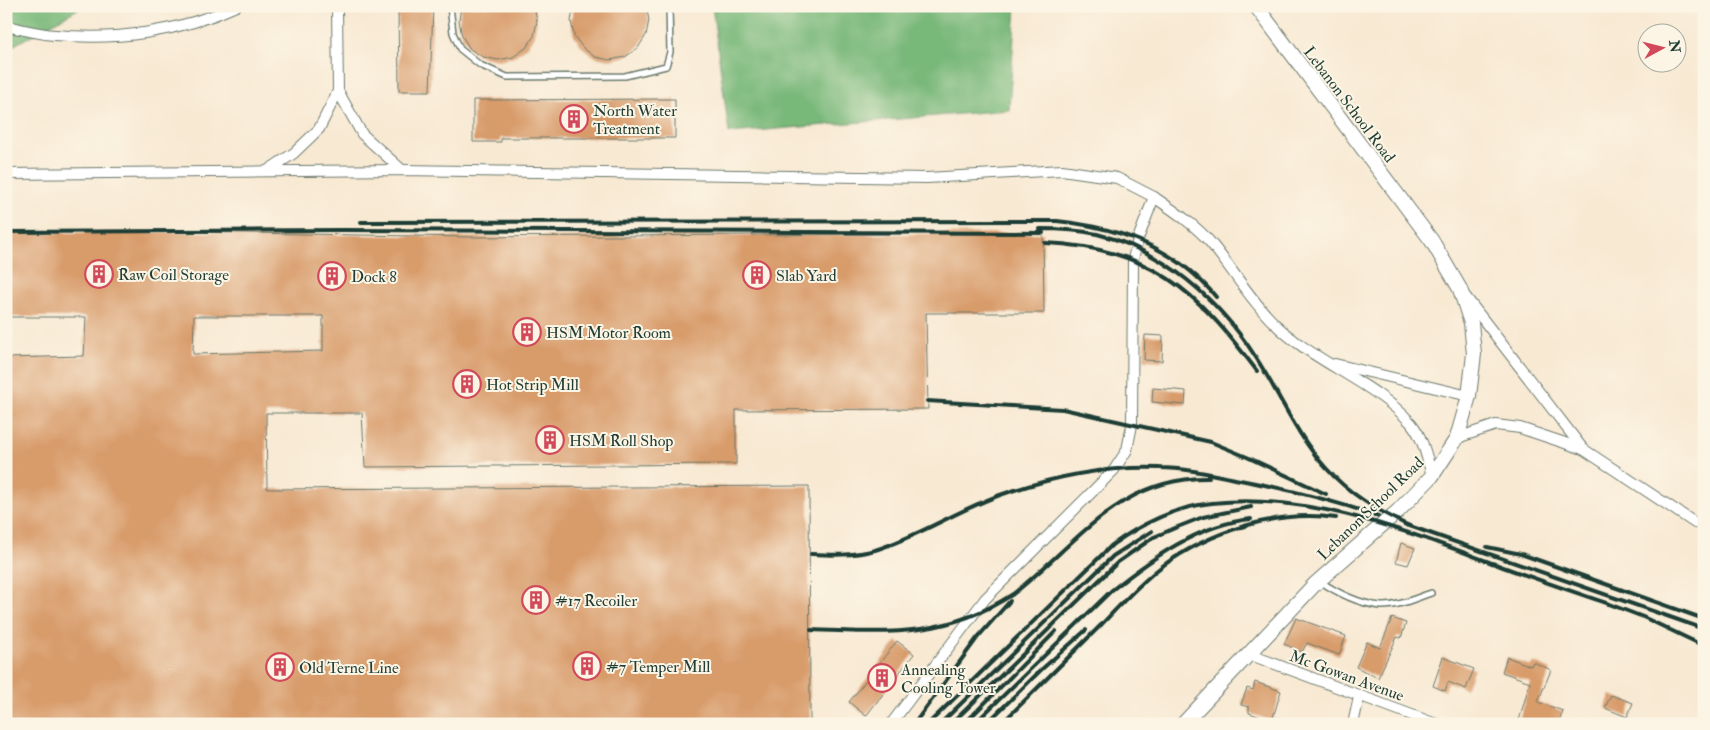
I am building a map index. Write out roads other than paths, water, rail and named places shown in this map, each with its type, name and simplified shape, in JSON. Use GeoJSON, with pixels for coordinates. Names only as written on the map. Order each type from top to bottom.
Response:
{"type":"FeatureCollection","features":[{"type":"Feature","properties":{"kind":"street"},"geometry":{"type":"LineString","coordinates":[[6,26],[54,35],[102,37],[148,33],[190,23],[236,6]]}},
{"type":"Feature","properties":{"kind":"street"},"geometry":{"type":"LineString","coordinates":[[266,172],[294,153],[319,129],[338,91],[337,6]]}},
{"type":"Feature","properties":{"kind":"street","name":"Lebanon School Road"},"geometry":{"type":"LineString","coordinates":[[1183,724],[1320,580],[1398,511],[1432,476],[1457,438],[1469,396],[1474,354],[1471,323],[1460,290],[1432,241],[1256,6]]}},
{"type":"Feature","properties":{"kind":"street"},"geometry":{"type":"LineString","coordinates":[[338,91],[362,134],[402,170]]}},
{"type":"Feature","properties":{"kind":"street"},"geometry":{"type":"LineString","coordinates":[[6,174],[402,170],[927,178],[1062,170],[1117,178],[1154,197],[1187,219],[1210,242],[1273,322],[1324,361],[1396,407],[1413,426],[1424,448],[1432,476]]}},
{"type":"Feature","properties":{"kind":"street"},"geometry":{"type":"LineString","coordinates":[[891,724],[984,599],[1114,470],[1127,450],[1132,425],[1133,259],[1138,239],[1154,197]]}},
{"type":"Feature","properties":{"kind":"street"},"geometry":{"type":"LineString","coordinates":[[1460,290],[1583,449]]}},
{"type":"Feature","properties":{"kind":"street"},"geometry":{"type":"LineString","coordinates":[[1324,361],[1469,396]]}},
{"type":"Feature","properties":{"kind":"street"},"geometry":{"type":"LineString","coordinates":[[1457,438],[1496,425],[1520,428],[1583,449],[1695,523],[1704,525]]}},
{"type":"Feature","properties":{"kind":"street","name":"Mc Gowan Avenue"},"geometry":{"type":"LineString","coordinates":[[1248,654],[1359,697],[1436,724]]}},
{"type":"Feature","properties":{"kind":"street"},"geometry":{"type":"LineString","coordinates":[[1353,724],[1359,697]]}},
{"type":"Feature","properties":{"kind":"lane"},"geometry":{"type":"LineString","coordinates":[[450,6],[453,33],[460,49],[480,65],[506,77],[526,77],[625,76],[666,66],[670,52],[669,6]]}},
{"type":"Feature","properties":{"kind":"lane"},"geometry":{"type":"LineString","coordinates":[[1320,580],[1333,590],[1360,601],[1382,606],[1431,593]]}},
{"type":"Feature","properties":{"kind":"railway"},"geometry":{"type":"LineString","coordinates":[[361,222],[1057,221],[1102,229],[1145,243],[1183,265],[1216,297]]}},
{"type":"Feature","properties":{"kind":"railway"},"geometry":{"type":"LineString","coordinates":[[6,232],[341,230],[1043,233],[1040,229],[1097,234],[1144,252],[1167,265],[1207,297],[1241,335],[1264,370],[1288,414],[1315,455],[1326,468],[1344,486],[1365,501],[1409,526]]}},
{"type":"Feature","properties":{"kind":"railway"},"geometry":{"type":"LineString","coordinates":[[1045,243],[1082,247],[1114,254],[1143,264],[1168,278],[1191,296],[1213,318],[1235,342],[1257,371]]}},
{"type":"Feature","properties":{"kind":"railway"},"geometry":{"type":"LineString","coordinates":[[927,401],[1063,409],[1211,442],[1326,494]]}},
{"type":"Feature","properties":{"kind":"railway"},"geometry":{"type":"LineString","coordinates":[[811,554],[835,555],[875,550],[1003,494],[1041,482],[1080,474],[1120,469],[1169,468],[1207,473],[1307,495],[1378,516]]}},
{"type":"Feature","properties":{"kind":"railway"},"geometry":{"type":"LineString","coordinates":[[811,630],[891,632],[940,626],[964,619],[1013,594],[1079,535],[1124,501],[1149,489],[1177,481],[1209,478]]}},
{"type":"Feature","properties":{"kind":"railway"},"geometry":{"type":"LineString","coordinates":[[928,724],[1112,545],[1135,530],[1159,518],[1185,508],[1212,503],[1248,501],[1284,503],[1356,517],[1391,527],[1609,604],[1643,617],[1704,646]]}},
{"type":"Feature","properties":{"kind":"railway"},"geometry":{"type":"LineString","coordinates":[[951,724],[1118,562],[1154,537],[1175,528],[1203,517],[1251,507]]}},
{"type":"Feature","properties":{"kind":"railway"},"geometry":{"type":"LineString","coordinates":[[1001,724],[1137,588],[1161,567],[1180,554],[1222,534],[1267,520],[1314,516],[1336,518]]}},
{"type":"Feature","properties":{"kind":"railway"},"geometry":{"type":"LineString","coordinates":[[974,724],[1112,590],[1159,555],[1194,535],[1232,522],[1251,519]]}},
{"type":"Feature","properties":{"kind":"railway"},"geometry":{"type":"LineString","coordinates":[[1404,524],[1704,629]]}},
{"type":"Feature","properties":{"kind":"railway"},"geometry":{"type":"LineString","coordinates":[[940,724],[1113,556],[1152,531]]}},
{"type":"Feature","properties":{"kind":"railway"},"geometry":{"type":"LineString","coordinates":[[1487,547],[1521,554],[1704,619]]}},
{"type":"Feature","properties":{"kind":"railway"},"geometry":{"type":"LineString","coordinates":[[914,724],[978,637],[1010,601]]}},
{"type":"Feature","properties":{"kind":"railway"},"geometry":{"type":"LineString","coordinates":[[986,724],[1042,669],[1086,630]]}},
{"type":"Feature","properties":{"kind":"railway"},"geometry":{"type":"LineString","coordinates":[[964,724],[1056,631]]}},
{"type":"Feature","properties":{"kind":"place","name":"North Water Treatment"},"geometry":{"type":"Point","coordinates":[574,119]}},
{"type":"Feature","properties":{"kind":"place","name":"Raw Coil Storage"},"geometry":{"type":"Point","coordinates":[99,274]}},
{"type":"Feature","properties":{"kind":"place","name":"Slab Yard"},"geometry":{"type":"Point","coordinates":[757,275]}},
{"type":"Feature","properties":{"kind":"place","name":"Dock 8"},"geometry":{"type":"Point","coordinates":[332,276]}},
{"type":"Feature","properties":{"kind":"place","name":"HSM Motor Room"},"geometry":{"type":"Point","coordinates":[527,332]}},
{"type":"Feature","properties":{"kind":"place","name":"Hot Strip Mill"},"geometry":{"type":"Point","coordinates":[467,384]}},
{"type":"Feature","properties":{"kind":"place","name":"HSM Roll Shop"},"geometry":{"type":"Point","coordinates":[550,440]}},
{"type":"Feature","properties":{"kind":"place","name":"#17 Recoiler"},"geometry":{"type":"Point","coordinates":[536,600]}},
{"type":"Feature","properties":{"kind":"place","name":"#7 Temper Mill"},"geometry":{"type":"Point","coordinates":[587,666]}},
{"type":"Feature","properties":{"kind":"place","name":"Old Terne Line"},"geometry":{"type":"Point","coordinates":[280,667]}},
{"type":"Feature","properties":{"kind":"place","name":"Annealing Cooling Tower"},"geometry":{"type":"Point","coordinates":[882,678]}}]}
